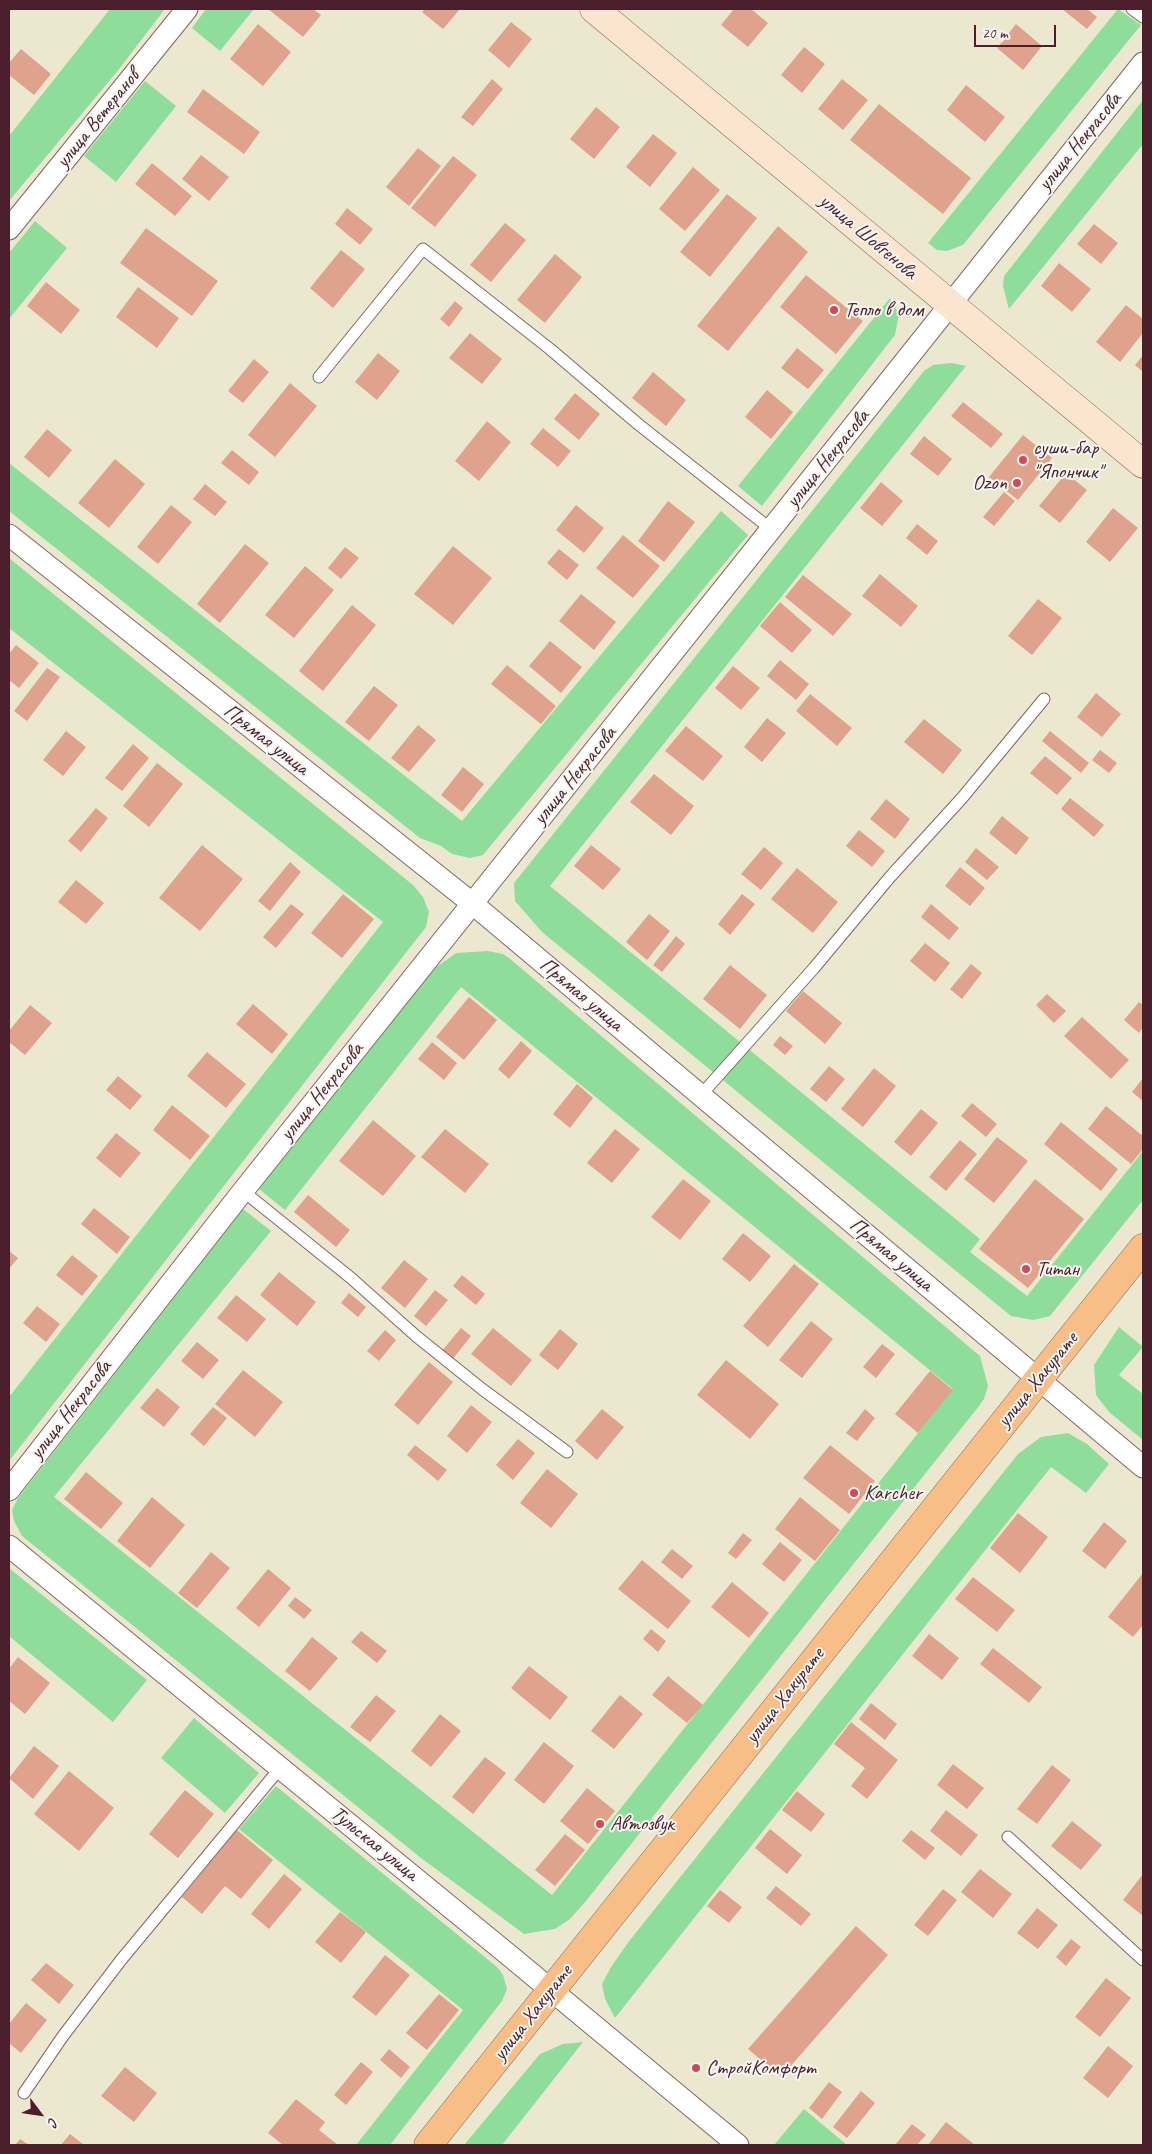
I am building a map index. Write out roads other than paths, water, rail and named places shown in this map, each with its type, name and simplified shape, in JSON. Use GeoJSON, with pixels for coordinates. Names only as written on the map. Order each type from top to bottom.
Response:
{"type":"FeatureCollection","features":[{"type":"Feature","properties":{"kind":"main road","name":"улица Шовгенова"},"geometry":{"type":"LineString","coordinates":[[594,9],[1143,464]]}},
{"type":"Feature","properties":{"kind":"main road","name":"улица Хакурате"},"geometry":{"type":"LineString","coordinates":[[428,2145],[1143,1248]]}},
{"type":"Feature","properties":{"kind":"street","name":"улица Ветеранов"},"geometry":{"type":"LineString","coordinates":[[9,229],[187,9]]}},
{"type":"Feature","properties":{"kind":"street","name":"улица Некрасова"},"geometry":{"type":"LineString","coordinates":[[9,1490],[243,1191],[1143,63]]}},
{"type":"Feature","properties":{"kind":"street","name":"Прямая улица"},"geometry":{"type":"LineString","coordinates":[[9,535],[473,904],[1143,1467]]}},
{"type":"Feature","properties":{"kind":"street","name":"Тульская улица"},"geometry":{"type":"LineString","coordinates":[[9,1546],[281,1767],[738,2145]]}},
{"type":"Feature","properties":{"kind":"lane"},"geometry":{"type":"LineString","coordinates":[[1132,9],[1143,18]]}},
{"type":"Feature","properties":{"kind":"lane"},"geometry":{"type":"LineString","coordinates":[[319,377],[423,249],[550,348],[638,424],[772,530]]}},
{"type":"Feature","properties":{"kind":"lane"},"geometry":{"type":"LineString","coordinates":[[701,1095],[814,968],[890,877],[962,798],[1044,699]]}},
{"type":"Feature","properties":{"kind":"lane"},"geometry":{"type":"LineString","coordinates":[[243,1191],[351,1278],[416,1336],[482,1389],[567,1452]]}},
{"type":"Feature","properties":{"kind":"lane"},"geometry":{"type":"LineString","coordinates":[[24,2093],[63,2036],[121,1960],[281,1767]]}},
{"type":"Feature","properties":{"kind":"lane"},"geometry":{"type":"LineString","coordinates":[[1008,1837],[1143,1960]]}},
{"type":"Feature","properties":{"kind":"place","name":"Тепло в дом"},"geometry":{"type":"Point","coordinates":[834,310]}},
{"type":"Feature","properties":{"kind":"place","name":"суши-бар \"Япончик\""},"geometry":{"type":"Point","coordinates":[1023,460]}},
{"type":"Feature","properties":{"kind":"place","name":"Ozon"},"geometry":{"type":"Point","coordinates":[1017,483]}},
{"type":"Feature","properties":{"kind":"place","name":"Титан"},"geometry":{"type":"Point","coordinates":[1026,1269]}},
{"type":"Feature","properties":{"kind":"place","name":"Karcher"},"geometry":{"type":"Point","coordinates":[854,1493]}},
{"type":"Feature","properties":{"kind":"place","name":"Автозвук"},"geometry":{"type":"Point","coordinates":[600,1824]}},
{"type":"Feature","properties":{"kind":"place","name":"СтройКомфорт"},"geometry":{"type":"Point","coordinates":[696,2068]}}]}
